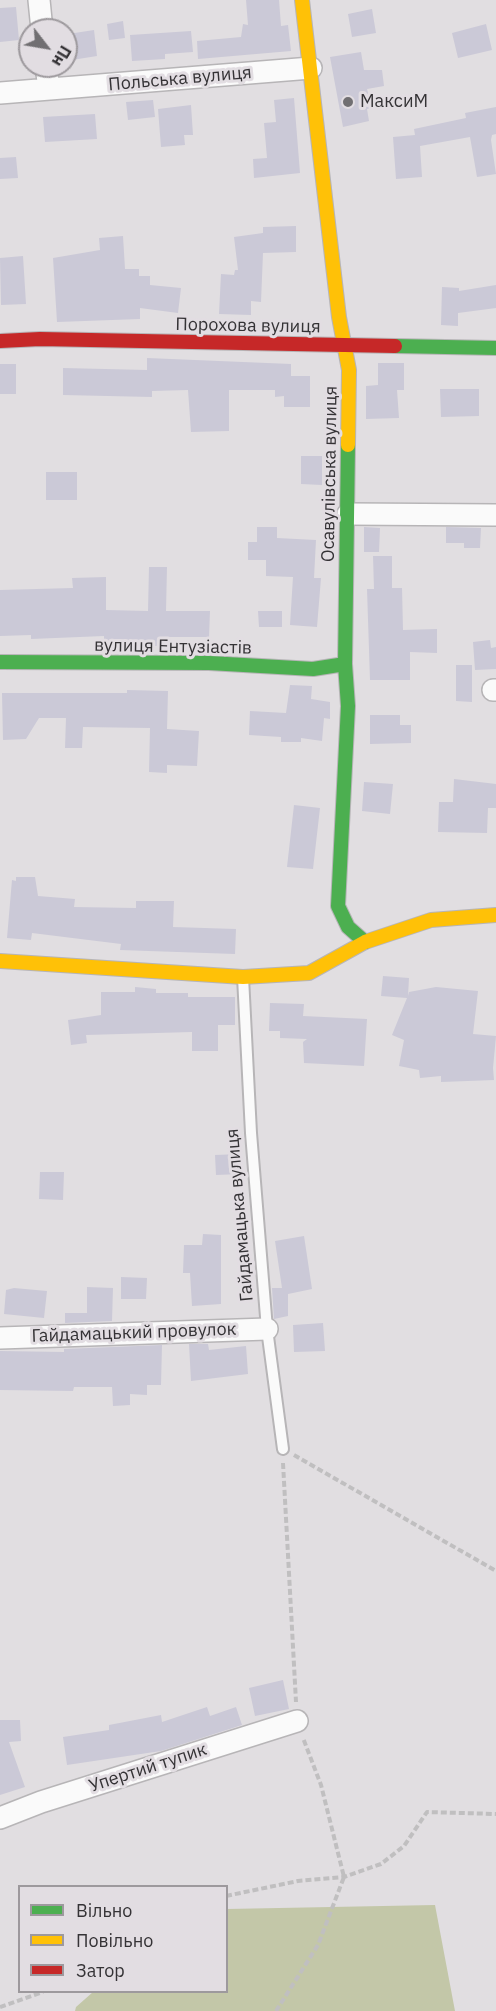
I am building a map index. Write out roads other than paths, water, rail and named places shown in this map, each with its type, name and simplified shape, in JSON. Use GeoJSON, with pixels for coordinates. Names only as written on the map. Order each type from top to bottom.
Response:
{"type":"FeatureCollection","features":[{"type":"Feature","properties":{"kind":"street"},"geometry":{"type":"LineString","coordinates":[[39,0],[41,18]]}},
{"type":"Feature","properties":{"kind":"street","name":"Осавулівська вулиця"},"geometry":{"type":"LineString","coordinates":[[302,0],[339,317],[349,370],[345,664],[348,706],[338,906],[348,927],[365,942]]}},
{"type":"Feature","properties":{"kind":"street","name":"Польська вулиця"},"geometry":{"type":"LineString","coordinates":[[0,93],[311,68]]}},
{"type":"Feature","properties":{"kind":"street"},"geometry":{"type":"LineString","coordinates":[[48,78],[49,89]]}},
{"type":"Feature","properties":{"kind":"street","name":"Порохова вулиця"},"geometry":{"type":"LineString","coordinates":[[0,341],[40,339],[496,348]]}},
{"type":"Feature","properties":{"kind":"street"},"geometry":{"type":"LineString","coordinates":[[348,514],[496,515]]}},
{"type":"Feature","properties":{"kind":"street","name":"вулиця Ентузіастів"},"geometry":{"type":"LineString","coordinates":[[0,662],[209,663],[313,669],[345,664]]}},
{"type":"Feature","properties":{"kind":"street"},"geometry":{"type":"LineString","coordinates":[[0,961],[243,977],[309,973],[365,942],[431,920],[496,915]]}},
{"type":"Feature","properties":{"kind":"street","name":"Гайдамацький провулок"},"geometry":{"type":"LineString","coordinates":[[0,1338],[267,1329]]}},
{"type":"Feature","properties":{"kind":"street","name":"Упертий тупик"},"geometry":{"type":"LineString","coordinates":[[0,1818],[41,1802],[297,1721]]}},
{"type":"Feature","properties":{"kind":"lane","name":"Гайдамацька вулиця"},"geometry":{"type":"LineString","coordinates":[[243,977],[251,1133],[267,1329],[282,1449]]}},
{"type":"Feature","properties":{"kind":"place","name":"МаксиМ"},"geometry":{"type":"Point","coordinates":[348,102]}}]}
